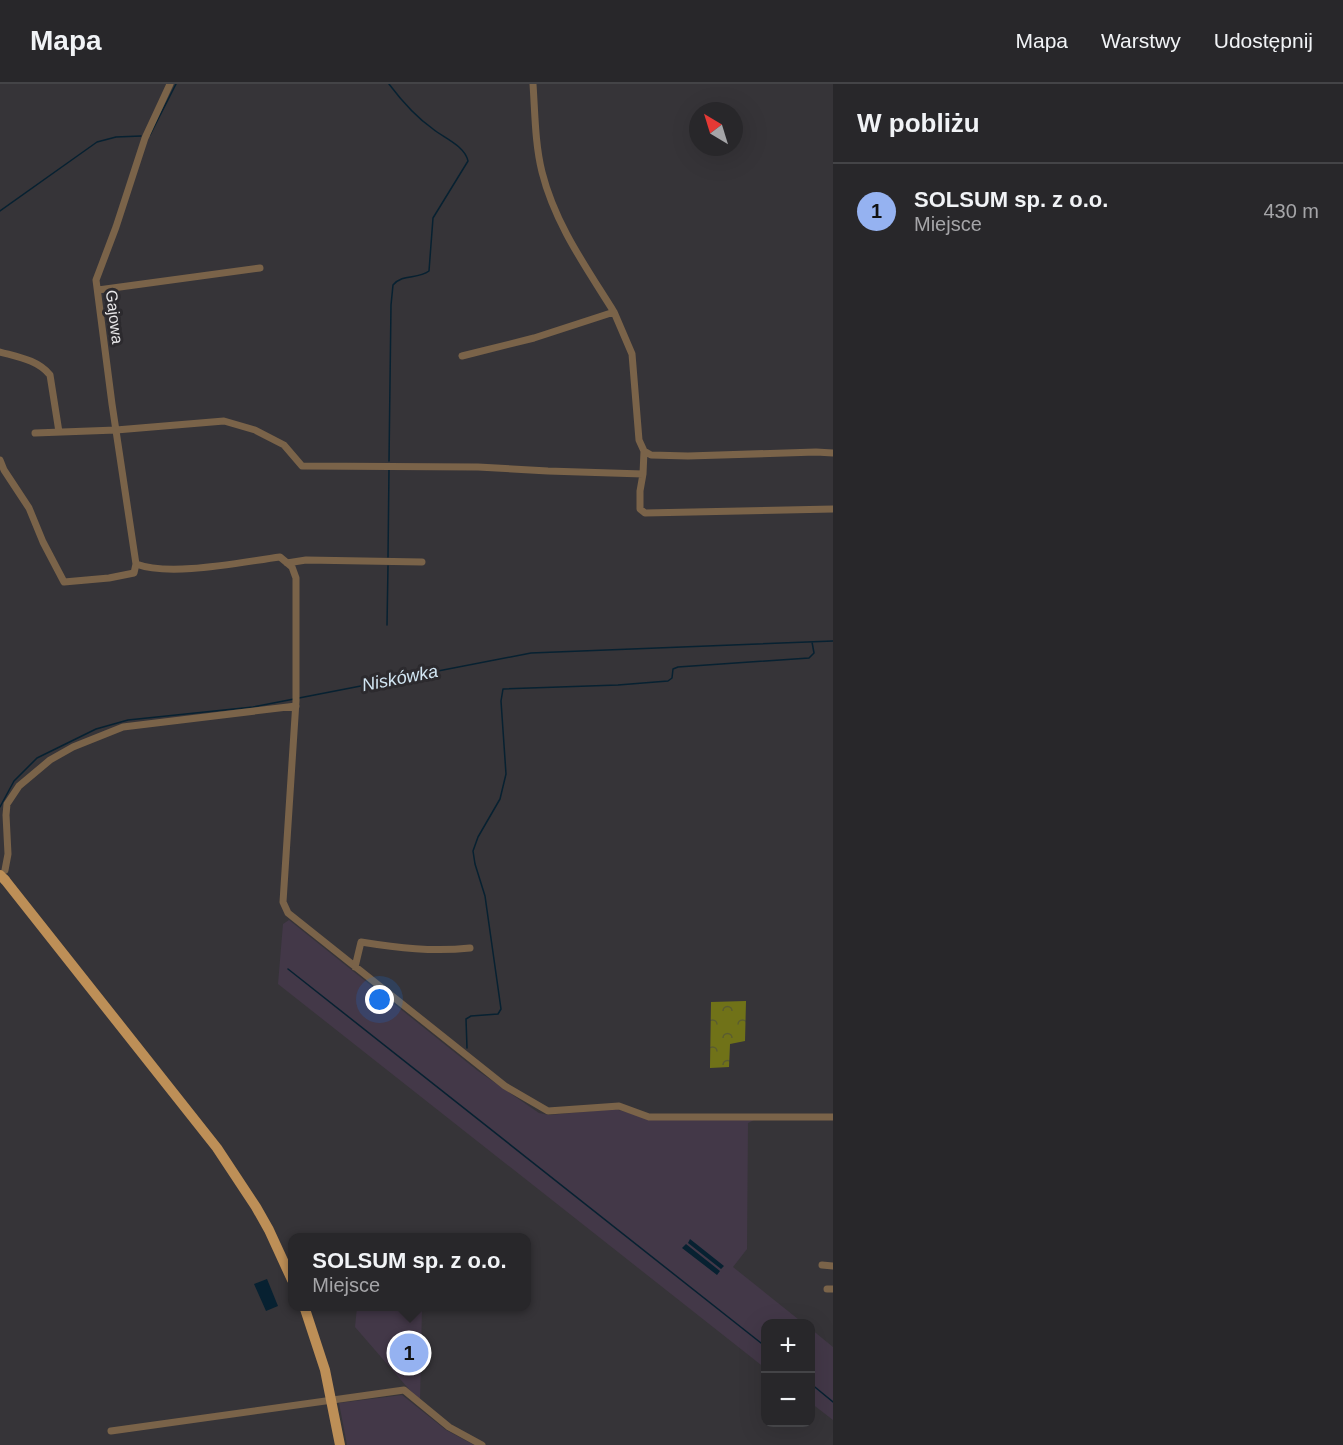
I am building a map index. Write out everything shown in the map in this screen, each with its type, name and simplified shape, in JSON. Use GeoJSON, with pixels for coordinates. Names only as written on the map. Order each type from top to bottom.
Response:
{"type":"FeatureCollection","features":[{"type":"Feature","properties":{"kind":"main road"},"geometry":{"type":"LineString","coordinates":[[3,875],[216,1148],[256,1207],[288,1272]]}},
{"type":"Feature","properties":{"kind":"main road"},"geometry":{"type":"LineString","coordinates":[[306,1311],[325,1370],[340,1445]]}},
{"type":"Feature","properties":{"kind":"street","name":"Gajowa"},"geometry":{"type":"LineString","coordinates":[[136,564],[96,280],[145,138],[170,84]]}},
{"type":"Feature","properties":{"kind":"street"},"geometry":{"type":"LineString","coordinates":[[533,84],[542,171],[555,211],[571,244],[614,312],[632,354],[639,440],[644,451],[640,509],[645,513],[833,509]]}},
{"type":"Feature","properties":{"kind":"street"},"geometry":{"type":"LineString","coordinates":[[98,290],[260,268]]}},
{"type":"Feature","properties":{"kind":"street"},"geometry":{"type":"LineString","coordinates":[[462,356],[534,338],[614,312]]}},
{"type":"Feature","properties":{"kind":"street"},"geometry":{"type":"LineString","coordinates":[[0,352],[30,361],[45,369],[50,375],[59,432]]}},
{"type":"Feature","properties":{"kind":"street"},"geometry":{"type":"LineString","coordinates":[[34,433],[116,430],[224,421],[255,430],[284,445],[303,466],[478,467],[643,474]]}},
{"type":"Feature","properties":{"kind":"street"},"geometry":{"type":"LineString","coordinates":[[644,451],[651,454],[688,456],[833,453]]}},
{"type":"Feature","properties":{"kind":"street"},"geometry":{"type":"LineString","coordinates":[[0,460],[29,508],[43,542],[64,582],[134,573],[136,564],[150,569],[183,569],[280,557],[291,567],[296,578],[296,704],[284,906],[294,919],[505,1086],[548,1111],[619,1106],[649,1117],[833,1117]]}},
{"type":"Feature","properties":{"kind":"street"},"geometry":{"type":"LineString","coordinates":[[286,563],[306,560],[422,562]]}},
{"type":"Feature","properties":{"kind":"street"},"geometry":{"type":"LineString","coordinates":[[3,875],[8,854],[7,804],[19,786],[50,760],[65,751],[123,727],[296,704]]}},
{"type":"Feature","properties":{"kind":"street"},"geometry":{"type":"LineString","coordinates":[[355,967],[361,942],[395,948],[441,951],[470,948]]}},
{"type":"Feature","properties":{"kind":"street"},"geometry":{"type":"LineString","coordinates":[[822,1265],[833,1266]]}},
{"type":"Feature","properties":{"kind":"street"},"geometry":{"type":"LineString","coordinates":[[111,1431],[404,1390],[449,1427],[482,1445]]}},
{"type":"Feature","properties":{"kind":"shaded area"},"geometry":{"type":"Polygon","coordinates":[[[289,920],[478,1071],[539,1113],[549,1115],[615,1109],[647,1118],[756,1119],[748,1123],[747,1249],[733,1267],[798,1319],[761,1319],[761,1365],[278,984],[283,924],[289,920]]]}},
{"type":"Feature","properties":{"kind":"shaded area"},"geometry":{"type":"Polygon","coordinates":[[[357,1311],[422,1311],[420,1402],[355,1327],[357,1311]]]}},
{"type":"Feature","properties":{"kind":"shaded area"},"geometry":{"type":"Polygon","coordinates":[[[815,1332],[833,1347],[833,1420],[815,1406],[815,1332]]]}},
{"type":"Feature","properties":{"kind":"shaded area"},"geometry":{"type":"Polygon","coordinates":[[[402,1395],[446,1430],[474,1445],[347,1445],[339,1403],[402,1395]]]}},
{"type":"Feature","properties":{"kind":"green space"},"geometry":{"type":"Polygon","coordinates":[[[746,1001],[745,1041],[730,1044],[729,1067],[710,1068],[711,1002],[746,1001]]]}},
{"type":"Feature","properties":{"kind":"water"},"geometry":{"type":"Polygon","coordinates":[[[690,1239],[724,1266],[721,1269],[688,1243],[690,1239]]]}},
{"type":"Feature","properties":{"kind":"water"},"geometry":{"type":"Polygon","coordinates":[[[686,1244],[720,1271],[717,1275],[682,1248],[686,1244]]]}},
{"type":"Feature","properties":{"kind":"water"},"geometry":{"type":"Polygon","coordinates":[[[267,1279],[278,1306],[266,1311],[254,1284],[267,1279]]]}},
{"type":"Feature","properties":{"kind":"waterway"},"geometry":{"type":"LineString","coordinates":[[150,135],[176,84]]}},
{"type":"Feature","properties":{"kind":"waterway"},"geometry":{"type":"LineString","coordinates":[[389,84],[421,119],[459,147],[468,161],[433,218],[429,271],[401,279],[393,285],[389,461]]}},
{"type":"Feature","properties":{"kind":"waterway"},"geometry":{"type":"LineString","coordinates":[[0,211],[97,142],[116,137],[141,136]]}},
{"type":"Feature","properties":{"kind":"waterway"},"geometry":{"type":"LineString","coordinates":[[388,557],[389,470]]}},
{"type":"Feature","properties":{"kind":"waterway"},"geometry":{"type":"LineString","coordinates":[[387,625],[388,566]]}},
{"type":"Feature","properties":{"kind":"waterway","name":"Niskówka"},"geometry":{"type":"LineString","coordinates":[[299,698],[531,653],[833,641]]}},
{"type":"Feature","properties":{"kind":"waterway"},"geometry":{"type":"LineString","coordinates":[[467,1048],[466,1019],[471,1016],[498,1014],[501,1009],[485,896],[473,851],[478,837],[500,799],[506,774],[501,701],[503,689],[668,681],[672,678],[673,669],[678,667],[809,658],[814,653],[812,642]]}},
{"type":"Feature","properties":{"kind":"waterway","name":"Niskówka"},"geometry":{"type":"LineString","coordinates":[[0,807],[14,781],[37,758],[96,729],[128,720],[253,707],[294,699]]}},
{"type":"Feature","properties":{"kind":"waterway"},"geometry":{"type":"LineString","coordinates":[[288,969],[761,1343]]}},
{"type":"Feature","properties":{"kind":"waterway"},"geometry":{"type":"LineString","coordinates":[[815,1387],[833,1402]]}},
{"type":"Feature","properties":{"kind":"place","name":"SOLSUM sp. z o.o."},"geometry":{"type":"Point","coordinates":[409,1353]}}]}
